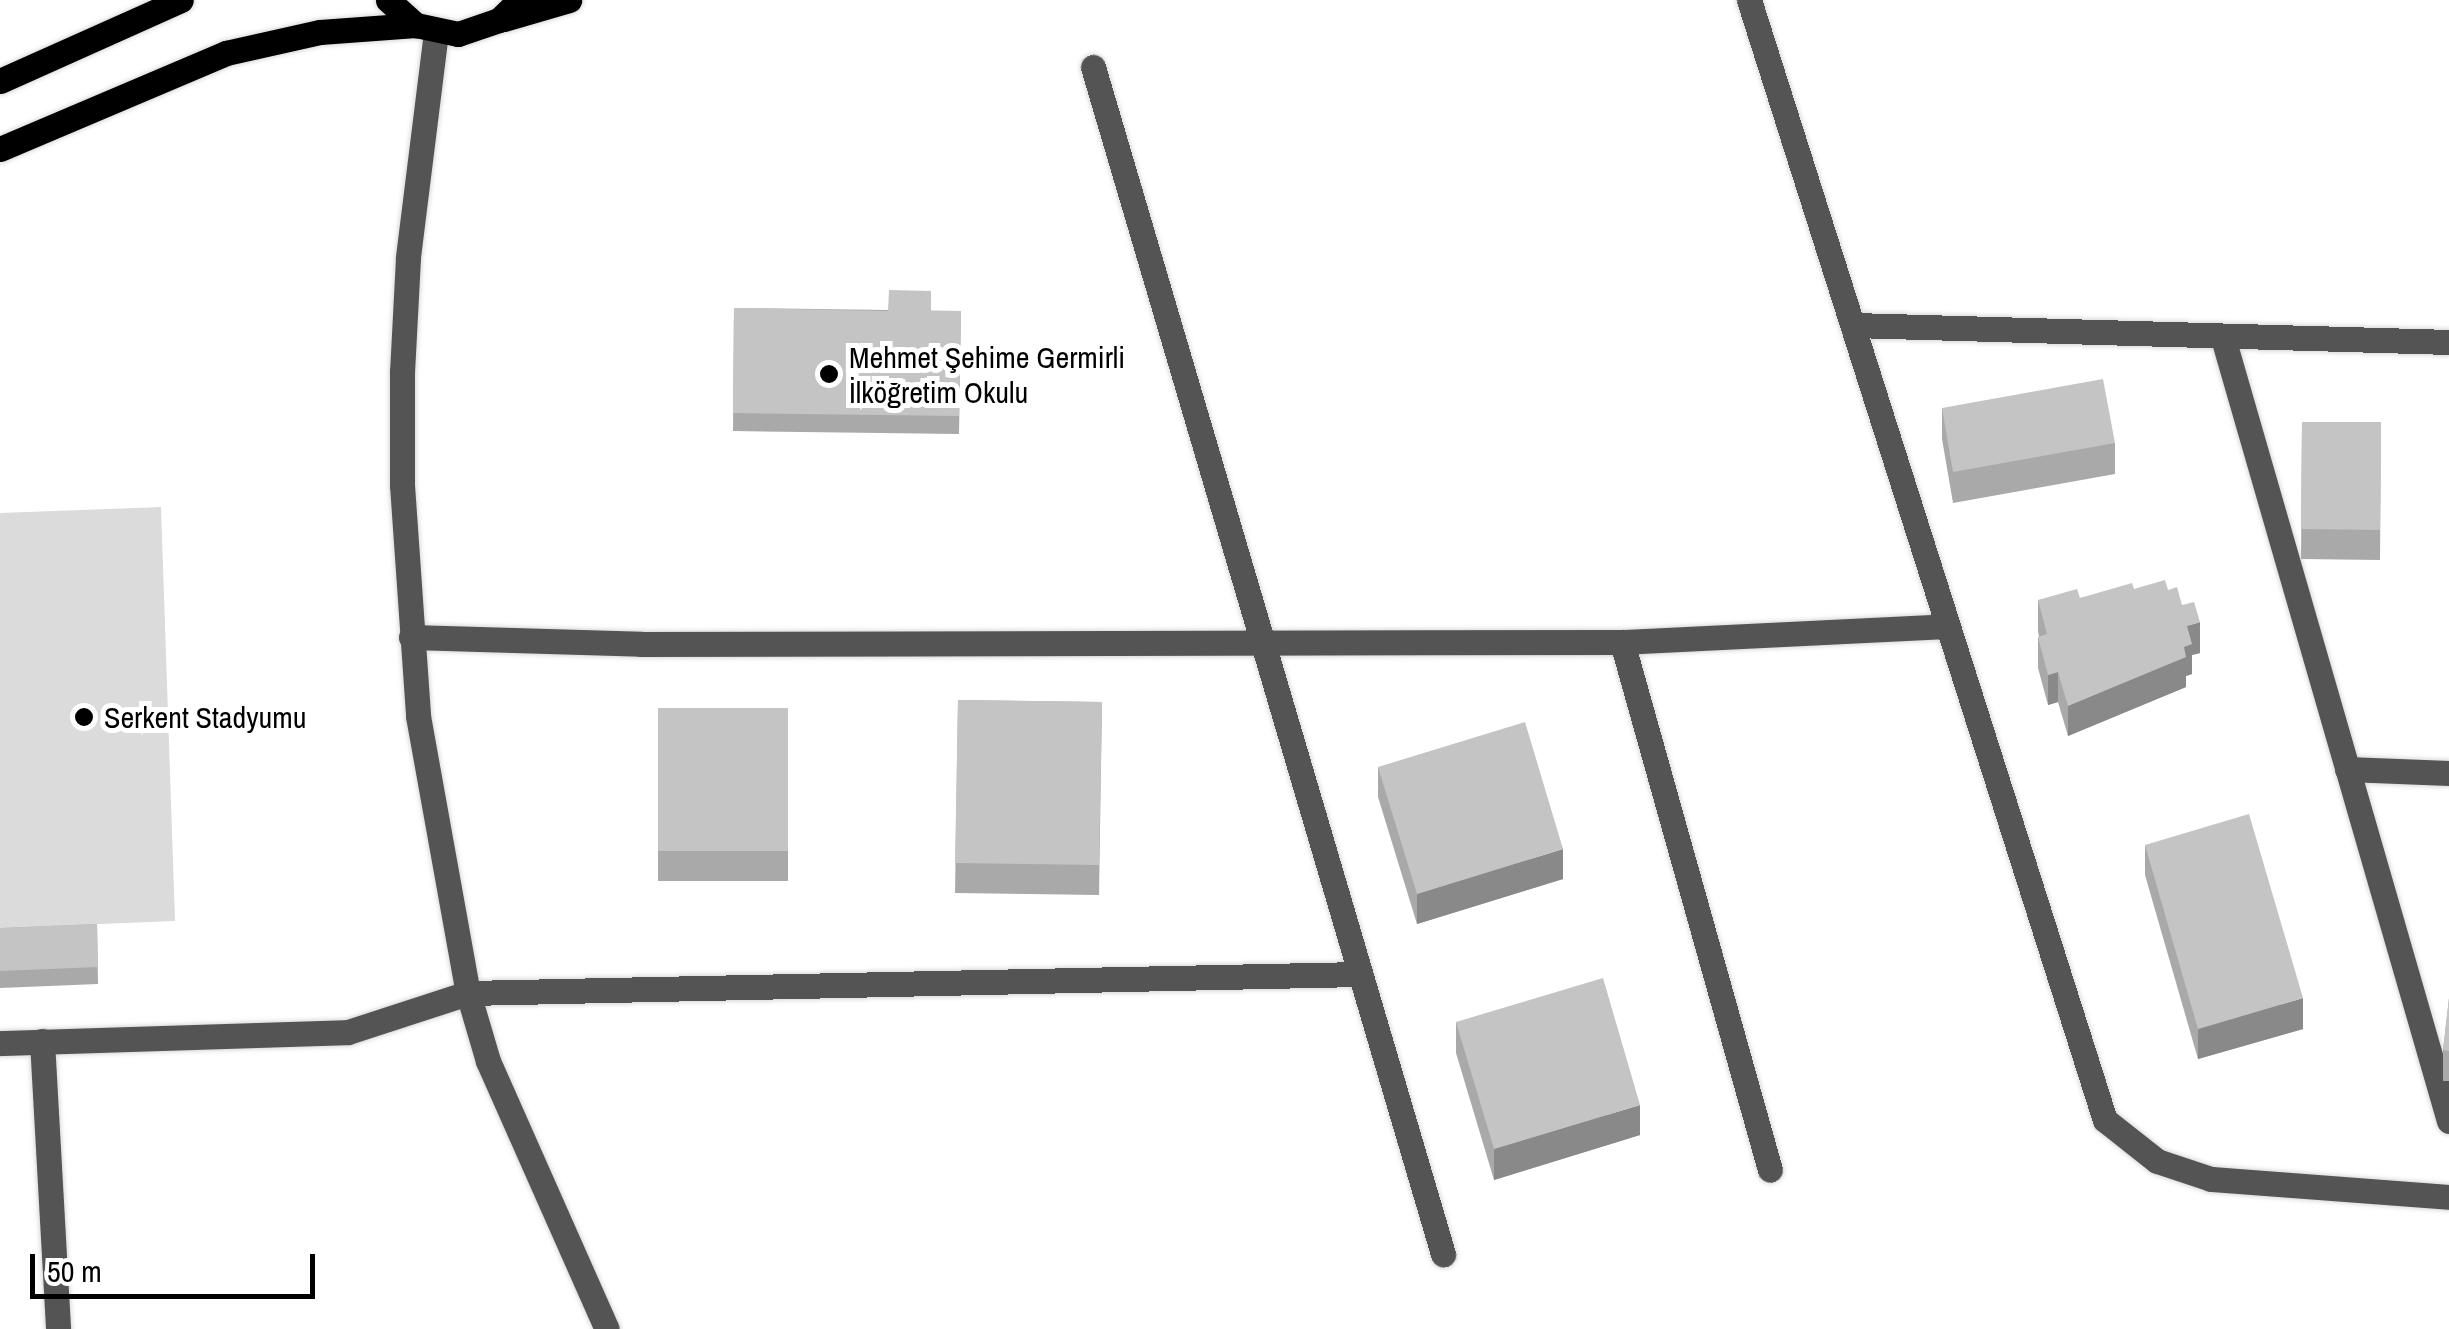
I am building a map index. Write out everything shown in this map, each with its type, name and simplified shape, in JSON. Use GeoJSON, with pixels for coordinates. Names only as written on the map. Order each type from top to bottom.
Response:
{"type":"FeatureCollection","features":[{"type":"Feature","properties":{"kind":"main road"},"geometry":{"type":"LineString","coordinates":[[0,80],[181,0]]}},
{"type":"Feature","properties":{"kind":"main road"},"geometry":{"type":"LineString","coordinates":[[388,0],[426,28]]}},
{"type":"Feature","properties":{"kind":"main road"},"geometry":{"type":"LineString","coordinates":[[499,20],[520,0]]}},
{"type":"Feature","properties":{"kind":"main road"},"geometry":{"type":"LineString","coordinates":[[0,149],[226,53],[320,32],[426,28],[458,34],[570,0]]}},
{"type":"Feature","properties":{"kind":"street"},"geometry":{"type":"LineString","coordinates":[[1749,0],[1944,626],[2105,1120],[2157,1161],[2211,1179],[2449,1197]]}},
{"type":"Feature","properties":{"kind":"street"},"geometry":{"type":"LineString","coordinates":[[426,28],[402,372],[411,637],[436,832],[468,993],[488,1062],[608,1329]]}},
{"type":"Feature","properties":{"kind":"street"},"geometry":{"type":"LineString","coordinates":[[1093,66],[1443,1254]]}},
{"type":"Feature","properties":{"kind":"street"},"geometry":{"type":"LineString","coordinates":[[1852,325],[2449,342]]}},
{"type":"Feature","properties":{"kind":"street"},"geometry":{"type":"LineString","coordinates":[[2223,338],[2449,1120]]}},
{"type":"Feature","properties":{"kind":"street"},"geometry":{"type":"LineString","coordinates":[[411,637],[800,645],[1622,642],[1944,626]]}},
{"type":"Feature","properties":{"kind":"street"},"geometry":{"type":"LineString","coordinates":[[1622,642],[1770,1170]]}},
{"type":"Feature","properties":{"kind":"street"},"geometry":{"type":"LineString","coordinates":[[2348,769],[2449,773]]}},
{"type":"Feature","properties":{"kind":"street"},"geometry":{"type":"LineString","coordinates":[[0,1043],[348,1032],[468,993],[1360,974]]}},
{"type":"Feature","properties":{"kind":"street"},"geometry":{"type":"LineString","coordinates":[[42,1040],[58,1329]]}},
{"type":"Feature","properties":{"kind":"shaded area","name":"Serkent Stadyumu"},"geometry":{"type":"Polygon","coordinates":[[[161,507],[175,921],[0,928],[0,513],[161,507]]]}},
{"type":"Feature","properties":{"kind":"building"},"geometry":{"type":"Polygon","coordinates":[[[889,290],[931,291],[931,311],[961,311],[959,416],[733,413],[734,308],[888,311],[889,290]]]}},
{"type":"Feature","properties":{"kind":"building"},"geometry":{"type":"Polygon","coordinates":[[[2103,379],[2115,443],[1953,472],[1942,408],[2103,379]]]}},
{"type":"Feature","properties":{"kind":"building"},"geometry":{"type":"Polygon","coordinates":[[[2302,422],[2381,422],[2380,530],[2301,529],[2302,422]]]}},
{"type":"Feature","properties":{"kind":"building"},"geometry":{"type":"Polygon","coordinates":[[[2165,580],[2168,590],[2177,587],[2182,605],[2194,602],[2200,622],[2187,626],[2192,644],[2184,647],[2186,657],[2068,706],[2058,672],[2048,675],[2038,637],[2047,634],[2038,600],[2077,589],[2080,598],[2132,583],[2134,589],[2165,580]]]}},
{"type":"Feature","properties":{"kind":"building"},"geometry":{"type":"Polygon","coordinates":[[[958,700],[1102,702],[1099,865],[955,863],[958,700]]]}},
{"type":"Feature","properties":{"kind":"building"},"geometry":{"type":"Polygon","coordinates":[[[658,708],[788,708],[788,851],[658,851],[658,708]]]}},
{"type":"Feature","properties":{"kind":"building"},"geometry":{"type":"Polygon","coordinates":[[[1525,722],[1563,849],[1417,894],[1378,767],[1525,722]]]}},
{"type":"Feature","properties":{"kind":"building"},"geometry":{"type":"Polygon","coordinates":[[[2249,814],[2303,998],[2198,1029],[2145,845],[2249,814]]]}},
{"type":"Feature","properties":{"kind":"building"},"geometry":{"type":"Polygon","coordinates":[[[97,924],[98,967],[0,971],[0,928],[97,924]]]}},
{"type":"Feature","properties":{"kind":"building"},"geometry":{"type":"Polygon","coordinates":[[[1603,978],[1640,1105],[1494,1149],[1456,1022],[1603,978]]]}},
{"type":"Feature","properties":{"kind":"building"},"geometry":{"type":"Polygon","coordinates":[[[2449,998],[2449,1051],[2443,1050],[2449,998]]]}},
{"type":"Feature","properties":{"kind":"place","name":"Mehmet Şehime Germirli İlköğretim Okulu"},"geometry":{"type":"Point","coordinates":[829,374]}},
{"type":"Feature","properties":{"kind":"place","name":"Serkent Stadyumu"},"geometry":{"type":"Point","coordinates":[84,717]}}]}
